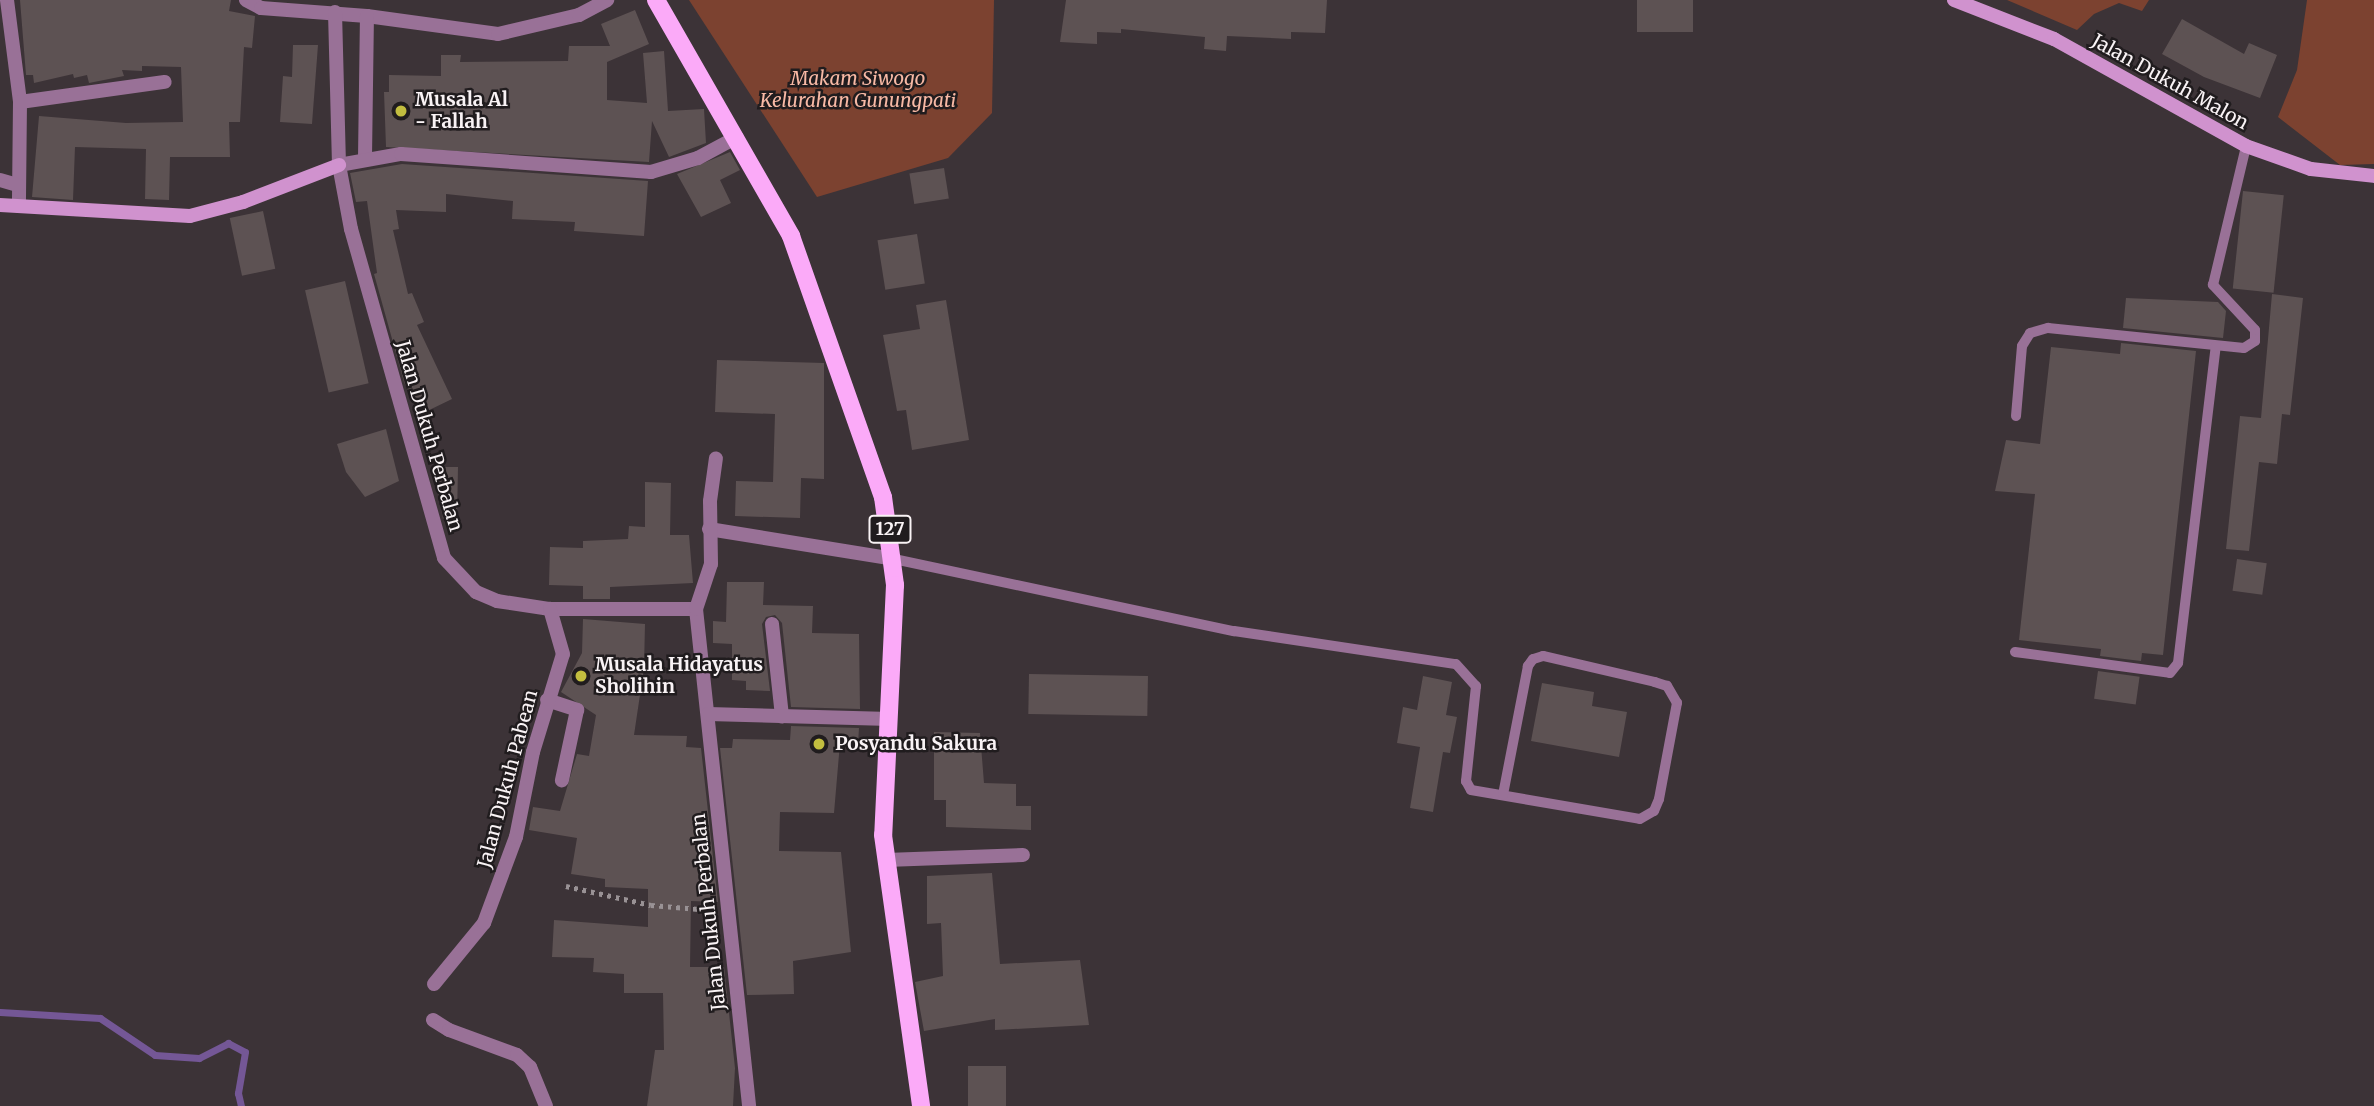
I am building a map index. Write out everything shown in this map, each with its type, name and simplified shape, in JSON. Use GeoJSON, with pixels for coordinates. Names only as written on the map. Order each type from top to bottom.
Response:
{"type":"FeatureCollection","features":[{"type":"Feature","properties":{"kind":"main road","name":"127"},"geometry":{"type":"LineString","coordinates":[[656,0],[791,236],[875,469],[894,559],[886,860],[921,1106]]}},
{"type":"Feature","properties":{"kind":"street"},"geometry":{"type":"LineString","coordinates":[[7,0],[20,102],[19,206]]}},
{"type":"Feature","properties":{"kind":"street"},"geometry":{"type":"LineString","coordinates":[[246,0],[261,8],[310,6],[335,12],[498,34],[579,15],[607,0]]}},
{"type":"Feature","properties":{"kind":"street","name":"Jalan Dukuh Malon"},"geometry":{"type":"LineString","coordinates":[[1954,0],[2054,39],[2246,146],[2311,170],[2374,176]]}},
{"type":"Feature","properties":{"kind":"street","name":"Jalan Dukuh Perbalan"},"geometry":{"type":"LineString","coordinates":[[335,12],[339,165],[351,229],[444,558],[477,592],[497,601],[550,609],[696,609],[726,912],[749,1106]]}},
{"type":"Feature","properties":{"kind":"street"},"geometry":{"type":"LineString","coordinates":[[365,158],[367,16]]}},
{"type":"Feature","properties":{"kind":"street"},"geometry":{"type":"LineString","coordinates":[[20,102],[165,82]]}},
{"type":"Feature","properties":{"kind":"street"},"geometry":{"type":"LineString","coordinates":[[0,205],[190,216],[365,158],[495,158],[651,172],[688,161],[737,138]]}},
{"type":"Feature","properties":{"kind":"street"},"geometry":{"type":"LineString","coordinates":[[0,180],[18,185]]}},
{"type":"Feature","properties":{"kind":"street"},"geometry":{"type":"LineString","coordinates":[[696,609],[711,564],[709,529],[716,458]]}},
{"type":"Feature","properties":{"kind":"street"},"geometry":{"type":"LineString","coordinates":[[709,529],[894,559]]}},
{"type":"Feature","properties":{"kind":"street","name":"Jalan Dukuh Pabean"},"geometry":{"type":"LineString","coordinates":[[435,984],[484,923],[499,888],[547,701],[563,654],[550,609]]}},
{"type":"Feature","properties":{"kind":"street"},"geometry":{"type":"LineString","coordinates":[[772,624],[782,716]]}},
{"type":"Feature","properties":{"kind":"street"},"geometry":{"type":"LineString","coordinates":[[547,701],[577,710],[562,780]]}},
{"type":"Feature","properties":{"kind":"street"},"geometry":{"type":"LineString","coordinates":[[708,714],[890,719]]}},
{"type":"Feature","properties":{"kind":"street"},"geometry":{"type":"LineString","coordinates":[[886,860],[1023,855]]}},
{"type":"Feature","properties":{"kind":"street"},"geometry":{"type":"LineString","coordinates":[[433,1020],[449,1030],[517,1055],[530,1067],[546,1106]]}},
{"type":"Feature","properties":{"kind":"lane"},"geometry":{"type":"LineString","coordinates":[[2016,416],[2022,345],[2030,333],[2048,328],[2244,348],[2255,341],[2255,330],[2213,285],[2246,146]]}},
{"type":"Feature","properties":{"kind":"lane"},"geometry":{"type":"LineString","coordinates":[[2015,653],[2170,673],[2178,663],[2216,346]]}},
{"type":"Feature","properties":{"kind":"lane"},"geometry":{"type":"LineString","coordinates":[[894,559],[1234,631],[1456,664],[1469,673],[1476,687],[1466,781],[1471,790],[1640,819],[1654,811],[1659,799],[1677,703],[1667,686],[1543,656],[1534,659],[1528,666],[1503,795]]}},
{"type":"Feature","properties":{"kind":"path"},"geometry":{"type":"LineString","coordinates":[[566,886],[651,905],[726,912]]}},
{"type":"Feature","properties":{"kind":"green space","name":"Makam Siwogo Kelurahan Gunungpati"},"geometry":{"type":"Polygon","coordinates":[[[689,0],[994,0],[992,113],[948,158],[817,197],[689,0]]]}},
{"type":"Feature","properties":{"kind":"green space"},"geometry":{"type":"Polygon","coordinates":[[[2007,0],[2149,0],[2142,11],[2119,3],[2094,14],[2077,30],[2007,0]]]}},
{"type":"Feature","properties":{"kind":"green space"},"geometry":{"type":"Polygon","coordinates":[[[2307,0],[2374,0],[2374,164],[2340,165],[2278,117],[2297,70],[2307,0]]]}},
{"type":"Feature","properties":{"kind":"building"},"geometry":{"type":"Polygon","coordinates":[[[20,0],[231,0],[229,11],[255,16],[252,48],[244,47],[240,122],[229,122],[230,157],[170,157],[169,200],[145,199],[146,149],[75,147],[73,200],[32,197],[39,116],[126,123],[183,122],[181,67],[142,66],[142,71],[122,70],[124,76],[89,83],[87,75],[74,78],[73,74],[34,83],[33,75],[26,75],[20,0]]]}},
{"type":"Feature","properties":{"kind":"building"},"geometry":{"type":"Polygon","coordinates":[[[1066,0],[1327,0],[1325,33],[1291,32],[1291,39],[1227,36],[1226,51],[1204,49],[1205,37],[1121,29],[1121,33],[1097,32],[1097,44],[1060,42],[1066,0]]]}},
{"type":"Feature","properties":{"kind":"building"},"geometry":{"type":"Polygon","coordinates":[[[1637,0],[1693,0],[1693,32],[1637,32],[1637,0]]]}},
{"type":"Feature","properties":{"kind":"building"},"geometry":{"type":"Polygon","coordinates":[[[635,10],[649,44],[607,62],[607,100],[647,103],[643,53],[664,51],[668,111],[704,109],[706,143],[669,157],[652,121],[649,162],[386,147],[384,92],[389,92],[389,75],[441,76],[441,55],[461,55],[460,62],[568,61],[569,46],[610,46],[601,24],[635,10]]]}},
{"type":"Feature","properties":{"kind":"building"},"geometry":{"type":"Polygon","coordinates":[[[2182,19],[2244,54],[2249,43],[2277,55],[2260,98],[2204,77],[2162,54],[2182,19]]]}},
{"type":"Feature","properties":{"kind":"building"},"geometry":{"type":"Polygon","coordinates":[[[293,45],[318,45],[312,124],[280,122],[283,76],[292,77],[293,45]]]}},
{"type":"Feature","properties":{"kind":"building"},"geometry":{"type":"Polygon","coordinates":[[[730,152],[740,170],[720,180],[731,203],[701,217],[677,174],[730,152]]]}},
{"type":"Feature","properties":{"kind":"building"},"geometry":{"type":"Polygon","coordinates":[[[402,164],[648,181],[644,236],[574,231],[575,222],[512,219],[513,201],[446,194],[446,212],[396,210],[399,229],[393,230],[408,294],[412,293],[424,322],[417,325],[452,399],[419,415],[404,382],[374,274],[377,273],[367,201],[356,202],[350,173],[402,164]]]}},
{"type":"Feature","properties":{"kind":"building"},"geometry":{"type":"Polygon","coordinates":[[[944,168],[949,199],[914,204],[909,173],[944,168]]]}},
{"type":"Feature","properties":{"kind":"building"},"geometry":{"type":"Polygon","coordinates":[[[2243,191],[2284,195],[2274,293],[2233,288],[2243,191]]]}},
{"type":"Feature","properties":{"kind":"building"},"geometry":{"type":"Polygon","coordinates":[[[263,211],[275,269],[242,276],[230,218],[263,211]]]}},
{"type":"Feature","properties":{"kind":"building"},"geometry":{"type":"Polygon","coordinates":[[[917,234],[925,283],[885,290],[877,240],[917,234]]]}},
{"type":"Feature","properties":{"kind":"building"},"geometry":{"type":"Polygon","coordinates":[[[345,281],[369,383],[329,393],[305,290],[345,281]]]}},
{"type":"Feature","properties":{"kind":"building"},"geometry":{"type":"Polygon","coordinates":[[[2272,294],[2303,298],[2290,415],[2282,414],[2277,464],[2259,462],[2249,551],[2226,549],[2240,416],[2261,418],[2272,294]]]}},
{"type":"Feature","properties":{"kind":"building"},"geometry":{"type":"Polygon","coordinates":[[[2126,298],[2218,302],[2226,311],[2223,338],[2123,328],[2126,298]]]}},
{"type":"Feature","properties":{"kind":"building"},"geometry":{"type":"Polygon","coordinates":[[[946,300],[969,440],[912,450],[906,410],[897,411],[883,335],[920,329],[916,305],[946,300]]]}},
{"type":"Feature","properties":{"kind":"building"},"geometry":{"type":"Polygon","coordinates":[[[2121,343],[2196,351],[2163,655],[2142,653],[2141,661],[2100,656],[2101,649],[2019,640],[2035,494],[1995,491],[2006,440],[2040,444],[2051,347],[2120,354],[2121,343]]]}},
{"type":"Feature","properties":{"kind":"building"},"geometry":{"type":"Polygon","coordinates":[[[717,360],[824,363],[824,479],[801,478],[800,518],[735,516],[736,481],[773,482],[775,414],[715,412],[717,360]]]}},
{"type":"Feature","properties":{"kind":"building"},"geometry":{"type":"Polygon","coordinates":[[[386,429],[399,481],[365,497],[346,472],[337,444],[386,429]]]}},
{"type":"Feature","properties":{"kind":"building"},"geometry":{"type":"Polygon","coordinates":[[[433,467],[458,467],[457,519],[443,519],[433,467]]]}},
{"type":"Feature","properties":{"kind":"building"},"geometry":{"type":"Polygon","coordinates":[[[645,482],[671,483],[670,535],[689,535],[693,583],[610,587],[610,599],[583,599],[583,586],[549,585],[550,547],[583,548],[583,541],[628,539],[629,526],[645,527],[645,482]]]}},
{"type":"Feature","properties":{"kind":"building"},"geometry":{"type":"Polygon","coordinates":[[[2237,559],[2267,563],[2262,595],[2233,591],[2237,559]]]}},
{"type":"Feature","properties":{"kind":"building"},"geometry":{"type":"Polygon","coordinates":[[[727,582],[764,582],[763,605],[813,606],[812,633],[859,634],[860,709],[791,707],[782,623],[775,615],[766,617],[762,624],[770,691],[746,690],[746,681],[732,680],[732,644],[713,643],[713,621],[726,622],[727,582]]]}},
{"type":"Feature","properties":{"kind":"building"},"geometry":{"type":"Polygon","coordinates":[[[583,619],[645,624],[644,668],[634,735],[687,736],[686,747],[701,748],[718,902],[691,901],[690,967],[724,967],[735,1068],[733,1106],[647,1106],[655,1050],[664,1050],[663,993],[624,993],[624,974],[593,972],[594,958],[552,957],[554,920],[648,927],[648,889],[605,887],[605,879],[571,874],[577,838],[529,830],[533,807],[560,811],[577,754],[589,756],[596,715],[561,692],[582,653],[583,619]]]}},
{"type":"Feature","properties":{"kind":"building"},"geometry":{"type":"Polygon","coordinates":[[[2098,671],[2140,677],[2136,705],[2094,699],[2098,671]]]}},
{"type":"Feature","properties":{"kind":"building"},"geometry":{"type":"Polygon","coordinates":[[[1029,674],[1148,676],[1147,716],[1028,714],[1029,674]]]}},
{"type":"Feature","properties":{"kind":"building"},"geometry":{"type":"Polygon","coordinates":[[[1423,676],[1452,682],[1446,715],[1457,717],[1450,753],[1443,752],[1433,812],[1410,808],[1420,747],[1397,743],[1403,707],[1417,710],[1423,676]]]}},
{"type":"Feature","properties":{"kind":"building"},"geometry":{"type":"Polygon","coordinates":[[[1542,683],[1594,692],[1592,706],[1627,712],[1619,757],[1531,741],[1542,683]]]}},
{"type":"Feature","properties":{"kind":"building"},"geometry":{"type":"Polygon","coordinates":[[[791,726],[859,728],[858,744],[840,743],[834,813],[780,812],[779,851],[841,852],[851,952],[793,961],[794,994],[747,995],[720,748],[732,748],[733,739],[790,740],[791,726]]]}},
{"type":"Feature","properties":{"kind":"building"},"geometry":{"type":"Polygon","coordinates":[[[934,732],[980,733],[984,783],[1016,784],[1016,806],[1031,806],[1031,830],[946,827],[946,800],[934,800],[934,732]]]}},
{"type":"Feature","properties":{"kind":"building"},"geometry":{"type":"Polygon","coordinates":[[[992,873],[1000,964],[1080,960],[1089,1025],[995,1030],[995,1019],[924,1031],[915,982],[943,976],[941,923],[927,924],[927,876],[992,873]]]}},
{"type":"Feature","properties":{"kind":"building"},"geometry":{"type":"Polygon","coordinates":[[[968,1066],[1006,1066],[1006,1106],[968,1106],[968,1066]]]}},
{"type":"Feature","properties":{"kind":"waterway"},"geometry":{"type":"LineString","coordinates":[[0,1012],[100,1018],[155,1055],[199,1058],[228,1043],[245,1052],[238,1093],[241,1106]]}},
{"type":"Feature","properties":{"kind":"place","name":"Musala Al - Fallah"},"geometry":{"type":"Point","coordinates":[401,111]}},
{"type":"Feature","properties":{"kind":"place","name":"Musala Hidayatus Sholihin"},"geometry":{"type":"Point","coordinates":[581,676]}},
{"type":"Feature","properties":{"kind":"place","name":"Posyandu Sakura"},"geometry":{"type":"Point","coordinates":[819,744]}}]}
